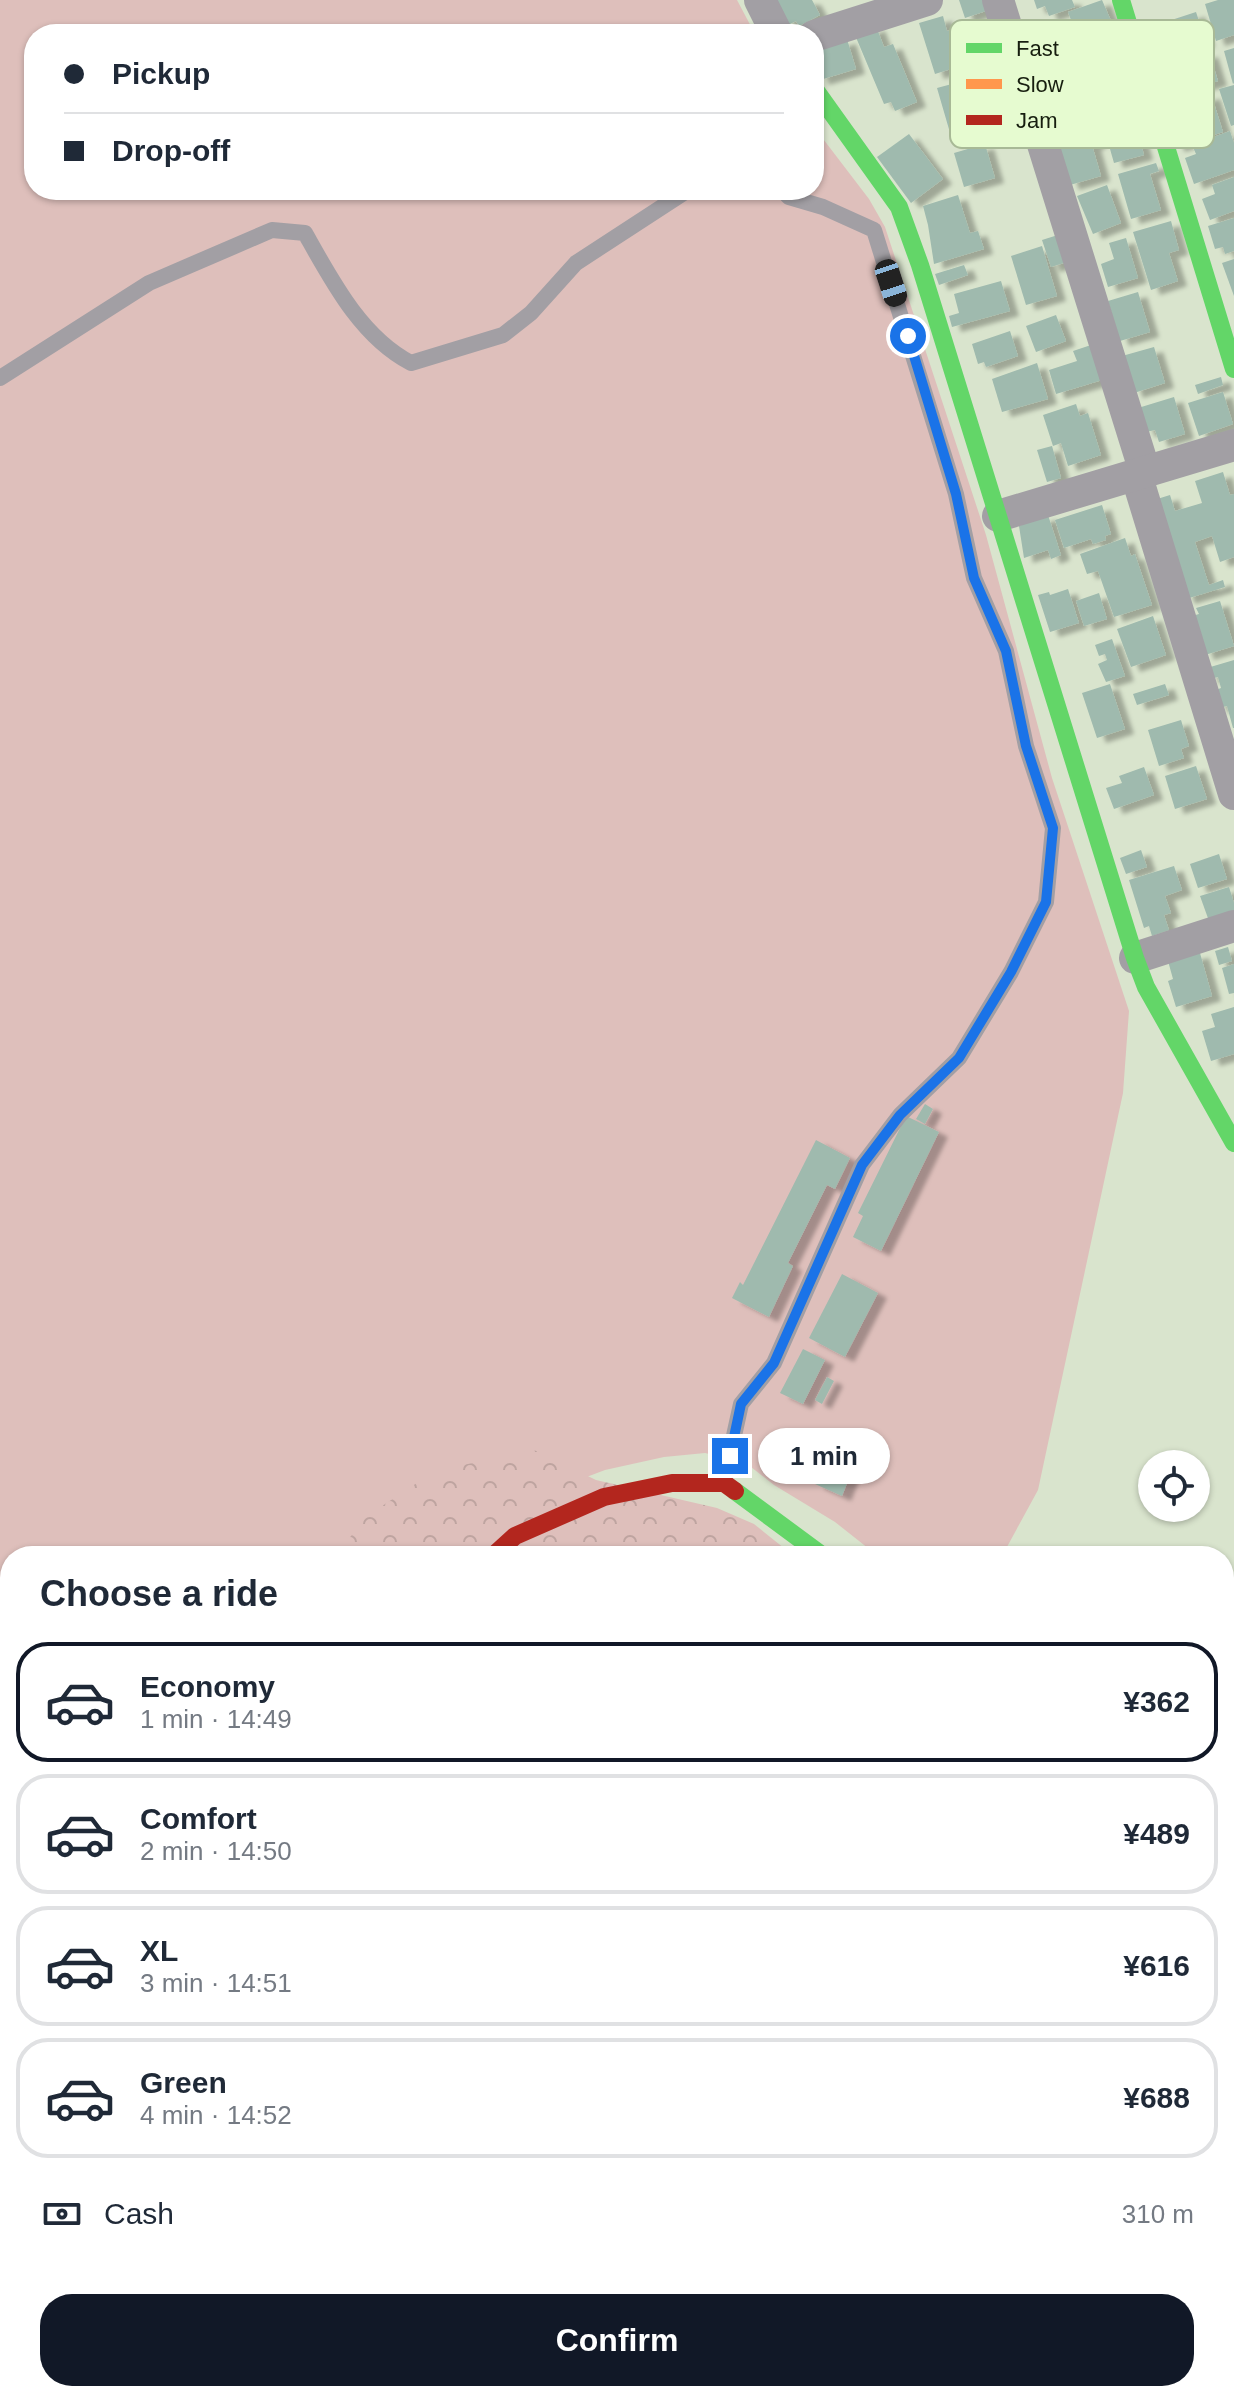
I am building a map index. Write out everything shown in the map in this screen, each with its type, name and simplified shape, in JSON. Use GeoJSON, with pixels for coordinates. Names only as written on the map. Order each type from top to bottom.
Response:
{"type":"FeatureCollection","features":[{"type":"Feature","properties":{"kind":"street"},"geometry":{"type":"LineString","coordinates":[[760,0],[772,24]]}},
{"type":"Feature","properties":{"kind":"street"},"geometry":{"type":"LineString","coordinates":[[824,33],[927,0]]}},
{"type":"Feature","properties":{"kind":"street"},"geometry":{"type":"LineString","coordinates":[[998,0],[1004,20]]}},
{"type":"Feature","properties":{"kind":"street"},"geometry":{"type":"LineString","coordinates":[[1121,0],[1127,20]]}},
{"type":"Feature","properties":{"kind":"street"},"geometry":{"type":"LineString","coordinates":[[824,102],[899,207],[1135,958],[1146,987],[1234,1143]]}},
{"type":"Feature","properties":{"kind":"street"},"geometry":{"type":"LineString","coordinates":[[1042,148],[1234,794]]}},
{"type":"Feature","properties":{"kind":"street"},"geometry":{"type":"LineString","coordinates":[[1166,148],[1234,369]]}},
{"type":"Feature","properties":{"kind":"street"},"geometry":{"type":"LineString","coordinates":[[998,516],[1234,445]]}},
{"type":"Feature","properties":{"kind":"street"},"geometry":{"type":"LineString","coordinates":[[1135,958],[1234,926]]}},
{"type":"Feature","properties":{"kind":"street"},"geometry":{"type":"LineString","coordinates":[[504,1546],[515,1536],[604,1497],[672,1483],[724,1483],[809,1546]]}},
{"type":"Feature","properties":{"kind":"lane"},"geometry":{"type":"LineString","coordinates":[[0,378],[149,283],[272,230],[305,233],[341,296],[390,352],[411,363],[503,335],[531,313],[576,263],[673,200]]}},
{"type":"Feature","properties":{"kind":"lane"},"geometry":{"type":"LineString","coordinates":[[724,1483],[741,1404],[774,1363],[862,1165],[900,1115],[959,1058],[1011,972],[1046,902],[1053,828],[1026,746],[1006,651],[974,578],[956,494],[874,230],[799,200]]}},
{"type":"Feature","properties":{"kind":"green space"},"geometry":{"type":"Polygon","coordinates":[[[0,0],[737,0],[750,24],[24,24],[24,200],[824,200],[824,140],[869,199],[885,227],[986,535],[1052,778],[1129,1011],[1123,1093],[1038,1490],[1007,1546],[865,1546],[746,1463],[705,1453],[664,1457],[605,1470],[547,1492],[485,1546],[0,1546],[0,0]]]}},
{"type":"Feature","properties":{"kind":"green space"},"geometry":{"type":"Polygon","coordinates":[[[534,1450],[596,1480],[717,1508],[754,1524],[782,1546],[343,1546],[367,1516],[435,1471],[534,1450]]]}},
{"type":"Feature","properties":{"kind":"building"},"geometry":{"type":"Polygon","coordinates":[[[775,0],[812,0],[820,15],[803,24],[796,21],[787,24],[775,0]]]}},
{"type":"Feature","properties":{"kind":"building"},"geometry":{"type":"Polygon","coordinates":[[[959,0],[982,0],[986,11],[965,18],[959,0]]]}},
{"type":"Feature","properties":{"kind":"building"},"geometry":{"type":"Polygon","coordinates":[[[1034,0],[1072,0],[1075,7],[1049,16],[1045,6],[1037,9],[1034,0]]]}},
{"type":"Feature","properties":{"kind":"building"},"geometry":{"type":"Polygon","coordinates":[[[1102,0],[1111,20],[1071,20],[1068,12],[1102,0]]]}},
{"type":"Feature","properties":{"kind":"building"},"geometry":{"type":"Polygon","coordinates":[[[1234,0],[1234,35],[1216,41],[1214,20],[1210,20],[1205,4],[1234,0]]]}},
{"type":"Feature","properties":{"kind":"building"},"geometry":{"type":"Polygon","coordinates":[[[1196,12],[1199,20],[1171,20],[1196,12]]]}},
{"type":"Feature","properties":{"kind":"building"},"geometry":{"type":"Polygon","coordinates":[[[943,16],[947,31],[950,30],[950,69],[935,74],[919,23],[943,16]]]}},
{"type":"Feature","properties":{"kind":"building"},"geometry":{"type":"Polygon","coordinates":[[[876,26],[884,47],[893,44],[917,102],[895,111],[891,102],[884,104],[855,35],[876,26]]]}},
{"type":"Feature","properties":{"kind":"building"},"geometry":{"type":"Polygon","coordinates":[[[847,39],[856,69],[824,79],[824,46],[847,39]]]}},
{"type":"Feature","properties":{"kind":"building"},"geometry":{"type":"Polygon","coordinates":[[[1234,48],[1234,83],[1233,84],[1224,51],[1234,48]]]}},
{"type":"Feature","properties":{"kind":"building"},"geometry":{"type":"Polygon","coordinates":[[[950,84],[950,133],[937,88],[950,84]]]}},
{"type":"Feature","properties":{"kind":"building"},"geometry":{"type":"Polygon","coordinates":[[[1234,85],[1234,125],[1231,126],[1219,89],[1234,85]]]}},
{"type":"Feature","properties":{"kind":"building"},"geometry":{"type":"Polygon","coordinates":[[[1214,104],[1223,132],[1214,135],[1214,104]]]}},
{"type":"Feature","properties":{"kind":"building"},"geometry":{"type":"Polygon","coordinates":[[[1230,131],[1234,143],[1234,170],[1194,184],[1185,158],[1196,154],[1193,148],[1214,148],[1214,137],[1230,131]]]}},
{"type":"Feature","properties":{"kind":"building"},"geometry":{"type":"Polygon","coordinates":[[[909,134],[943,179],[911,203],[877,157],[909,134]]]}},
{"type":"Feature","properties":{"kind":"building"},"geometry":{"type":"Polygon","coordinates":[[[986,148],[995,178],[964,187],[954,153],[986,148]]]}},
{"type":"Feature","properties":{"kind":"building"},"geometry":{"type":"Polygon","coordinates":[[[1059,148],[1093,148],[1101,176],[1070,185],[1059,148]]]}},
{"type":"Feature","properties":{"kind":"building"},"geometry":{"type":"Polygon","coordinates":[[[1110,148],[1142,148],[1144,155],[1114,163],[1110,148]]]}},
{"type":"Feature","properties":{"kind":"building"},"geometry":{"type":"Polygon","coordinates":[[[1156,163],[1159,171],[1150,174],[1161,210],[1131,219],[1118,174],[1156,163]]]}},
{"type":"Feature","properties":{"kind":"building"},"geometry":{"type":"Polygon","coordinates":[[[1234,177],[1234,211],[1210,220],[1202,199],[1215,194],[1212,185],[1234,177]]]}},
{"type":"Feature","properties":{"kind":"building"},"geometry":{"type":"Polygon","coordinates":[[[1107,185],[1121,223],[1093,234],[1077,196],[1107,185]]]}},
{"type":"Feature","properties":{"kind":"building"},"geometry":{"type":"Polygon","coordinates":[[[958,195],[970,233],[978,231],[984,249],[934,264],[923,206],[958,195]]]}},
{"type":"Feature","properties":{"kind":"building"},"geometry":{"type":"Polygon","coordinates":[[[1234,218],[1234,251],[1225,254],[1223,247],[1215,249],[1208,226],[1234,218]]]}},
{"type":"Feature","properties":{"kind":"building"},"geometry":{"type":"Polygon","coordinates":[[[1171,221],[1179,250],[1169,253],[1178,281],[1151,290],[1133,232],[1171,221]]]}},
{"type":"Feature","properties":{"kind":"building"},"geometry":{"type":"Polygon","coordinates":[[[1061,234],[1070,261],[1051,267],[1042,240],[1061,234]]]}},
{"type":"Feature","properties":{"kind":"building"},"geometry":{"type":"Polygon","coordinates":[[[1126,238],[1138,278],[1108,287],[1101,264],[1114,259],[1109,243],[1126,238]]]}},
{"type":"Feature","properties":{"kind":"building"},"geometry":{"type":"Polygon","coordinates":[[[1042,246],[1057,296],[1026,305],[1011,256],[1042,246]]]}},
{"type":"Feature","properties":{"kind":"building"},"geometry":{"type":"Polygon","coordinates":[[[1234,259],[1234,296],[1222,263],[1234,259]]]}},
{"type":"Feature","properties":{"kind":"building"},"geometry":{"type":"Polygon","coordinates":[[[964,265],[968,275],[939,285],[935,274],[964,265]]]}},
{"type":"Feature","properties":{"kind":"building"},"geometry":{"type":"Polygon","coordinates":[[[1001,281],[1010,311],[952,327],[949,316],[959,313],[954,294],[1001,281]]]}},
{"type":"Feature","properties":{"kind":"building"},"geometry":{"type":"Polygon","coordinates":[[[1138,292],[1150,332],[1120,341],[1108,301],[1138,292]]]}},
{"type":"Feature","properties":{"kind":"building"},"geometry":{"type":"Polygon","coordinates":[[[1056,315],[1066,341],[1036,352],[1026,326],[1056,315]]]}},
{"type":"Feature","properties":{"kind":"building"},"geometry":{"type":"Polygon","coordinates":[[[1010,331],[1018,356],[986,367],[984,362],[978,364],[972,344],[1010,331]]]}},
{"type":"Feature","properties":{"kind":"building"},"geometry":{"type":"Polygon","coordinates":[[[1091,345],[1102,380],[1056,394],[1049,370],[1077,361],[1073,351],[1091,345]]]}},
{"type":"Feature","properties":{"kind":"building"},"geometry":{"type":"Polygon","coordinates":[[[1154,347],[1165,383],[1134,393],[1122,356],[1154,347]]]}},
{"type":"Feature","properties":{"kind":"building"},"geometry":{"type":"Polygon","coordinates":[[[1037,363],[1048,399],[1002,412],[992,379],[1037,363]]]}},
{"type":"Feature","properties":{"kind":"building"},"geometry":{"type":"Polygon","coordinates":[[[1221,377],[1223,385],[1198,394],[1195,385],[1221,377]]]}},
{"type":"Feature","properties":{"kind":"building"},"geometry":{"type":"Polygon","coordinates":[[[1223,392],[1233,424],[1199,436],[1188,403],[1223,392]]]}},
{"type":"Feature","properties":{"kind":"building"},"geometry":{"type":"Polygon","coordinates":[[[1174,397],[1185,434],[1159,442],[1155,430],[1146,432],[1138,408],[1174,397]]]}},
{"type":"Feature","properties":{"kind":"building"},"geometry":{"type":"Polygon","coordinates":[[[1076,404],[1080,416],[1088,413],[1101,455],[1068,466],[1061,443],[1053,446],[1043,415],[1076,404]]]}},
{"type":"Feature","properties":{"kind":"building"},"geometry":{"type":"Polygon","coordinates":[[[1052,446],[1061,478],[1047,482],[1037,450],[1052,446]]]}},
{"type":"Feature","properties":{"kind":"building"},"geometry":{"type":"Polygon","coordinates":[[[1223,472],[1230,495],[1234,494],[1234,557],[1220,562],[1212,536],[1195,542],[1209,585],[1223,580],[1225,587],[1186,599],[1154,500],[1170,495],[1175,511],[1202,503],[1195,481],[1223,472]]]}},
{"type":"Feature","properties":{"kind":"building"},"geometry":{"type":"Polygon","coordinates":[[[1102,505],[1111,534],[1105,536],[1106,540],[1093,544],[1091,539],[1064,548],[1055,520],[1102,505]]]}},
{"type":"Feature","properties":{"kind":"building"},"geometry":{"type":"Polygon","coordinates":[[[1048,515],[1061,555],[1051,559],[1048,550],[1024,558],[1019,526],[1048,515]]]}},
{"type":"Feature","properties":{"kind":"building"},"geometry":{"type":"Polygon","coordinates":[[[1125,538],[1131,556],[1135,554],[1152,605],[1114,617],[1098,571],[1087,574],[1080,554],[1125,538]]]}},
{"type":"Feature","properties":{"kind":"building"},"geometry":{"type":"Polygon","coordinates":[[[1068,589],[1079,623],[1050,632],[1038,595],[1068,589]]]}},
{"type":"Feature","properties":{"kind":"building"},"geometry":{"type":"Polygon","coordinates":[[[1099,593],[1107,619],[1084,626],[1076,601],[1099,593]]]}},
{"type":"Feature","properties":{"kind":"building"},"geometry":{"type":"Polygon","coordinates":[[[1220,601],[1234,646],[1205,655],[1192,616],[1199,614],[1196,608],[1220,601]]]}},
{"type":"Feature","properties":{"kind":"building"},"geometry":{"type":"Polygon","coordinates":[[[1153,616],[1166,655],[1131,667],[1117,629],[1153,616]]]}},
{"type":"Feature","properties":{"kind":"building"},"geometry":{"type":"Polygon","coordinates":[[[1112,639],[1125,676],[1106,682],[1098,664],[1107,660],[1105,654],[1099,656],[1095,645],[1112,639]]]}},
{"type":"Feature","properties":{"kind":"building"},"geometry":{"type":"Polygon","coordinates":[[[1234,660],[1233,728],[1227,706],[1219,708],[1213,691],[1221,688],[1218,677],[1210,679],[1207,668],[1234,660]]]}},
{"type":"Feature","properties":{"kind":"building"},"geometry":{"type":"Polygon","coordinates":[[[1110,684],[1125,729],[1097,738],[1082,693],[1110,684]]]}},
{"type":"Feature","properties":{"kind":"building"},"geometry":{"type":"Polygon","coordinates":[[[1165,684],[1169,695],[1137,705],[1133,694],[1165,684]]]}},
{"type":"Feature","properties":{"kind":"building"},"geometry":{"type":"Polygon","coordinates":[[[1181,720],[1189,746],[1181,749],[1184,758],[1159,766],[1148,730],[1181,720]]]}},
{"type":"Feature","properties":{"kind":"building"},"geometry":{"type":"Polygon","coordinates":[[[1196,766],[1207,799],[1175,809],[1165,776],[1196,766]]]}},
{"type":"Feature","properties":{"kind":"building"},"geometry":{"type":"Polygon","coordinates":[[[1144,767],[1154,795],[1114,809],[1106,788],[1122,783],[1119,776],[1144,767]]]}},
{"type":"Feature","properties":{"kind":"building"},"geometry":{"type":"Polygon","coordinates":[[[1141,850],[1147,867],[1126,874],[1120,858],[1141,850]]]}},
{"type":"Feature","properties":{"kind":"building"},"geometry":{"type":"Polygon","coordinates":[[[1219,854],[1227,879],[1198,888],[1190,864],[1219,854]]]}},
{"type":"Feature","properties":{"kind":"building"},"geometry":{"type":"Polygon","coordinates":[[[1174,866],[1182,890],[1165,896],[1171,913],[1164,915],[1169,930],[1152,936],[1149,926],[1144,928],[1129,880],[1174,866]]]}},
{"type":"Feature","properties":{"kind":"building"},"geometry":{"type":"Polygon","coordinates":[[[1229,887],[1234,913],[1209,921],[1200,896],[1229,887]]]}},
{"type":"Feature","properties":{"kind":"building"},"geometry":{"type":"Polygon","coordinates":[[[1228,947],[1232,961],[1219,965],[1215,951],[1228,947]]]}},
{"type":"Feature","properties":{"kind":"building"},"geometry":{"type":"Polygon","coordinates":[[[1200,953],[1212,996],[1176,1007],[1168,981],[1173,979],[1168,961],[1200,953]]]}},
{"type":"Feature","properties":{"kind":"building"},"geometry":{"type":"Polygon","coordinates":[[[1234,964],[1234,993],[1229,994],[1222,968],[1234,964]]]}},
{"type":"Feature","properties":{"kind":"building"},"geometry":{"type":"Polygon","coordinates":[[[1234,1007],[1234,1054],[1211,1061],[1202,1031],[1215,1027],[1211,1014],[1234,1007]]]}},
{"type":"Feature","properties":{"kind":"building"},"geometry":{"type":"Polygon","coordinates":[[[925,1104],[933,1109],[925,1124],[916,1119],[925,1104]]]}},
{"type":"Feature","properties":{"kind":"building"},"geometry":{"type":"Polygon","coordinates":[[[906,1116],[939,1132],[881,1251],[853,1237],[863,1216],[858,1213],[906,1116]]]}},
{"type":"Feature","properties":{"kind":"building"},"geometry":{"type":"Polygon","coordinates":[[[816,1140],[850,1158],[835,1189],[827,1185],[788,1263],[793,1266],[769,1317],[732,1298],[740,1282],[743,1285],[816,1140]]]}},
{"type":"Feature","properties":{"kind":"building"},"geometry":{"type":"Polygon","coordinates":[[[842,1274],[878,1293],[845,1357],[809,1338],[842,1274]]]}},
{"type":"Feature","properties":{"kind":"building"},"geometry":{"type":"Polygon","coordinates":[[[803,1349],[825,1360],[803,1404],[780,1393],[803,1349]]]}},
{"type":"Feature","properties":{"kind":"building"},"geometry":{"type":"Polygon","coordinates":[[[827,1377],[834,1381],[822,1404],[815,1400],[827,1377]]]}},
{"type":"Feature","properties":{"kind":"building"},"geometry":{"type":"Polygon","coordinates":[[[833,1451],[851,1459],[846,1469],[852,1471],[842,1496],[815,1484],[833,1451]]]}},
{"type":"Feature","properties":{"kind":"traffic: fast"},"geometry":{"type":"LineString","coordinates":[[1121,0],[1127,20]]}},
{"type":"Feature","properties":{"kind":"traffic: fast"},"geometry":{"type":"LineString","coordinates":[[824,102],[899,207],[920,265],[1135,958],[1146,987],[1234,1143]]}},
{"type":"Feature","properties":{"kind":"traffic: fast"},"geometry":{"type":"LineString","coordinates":[[1166,148],[1234,369]]}},
{"type":"Feature","properties":{"kind":"traffic: fast"},"geometry":{"type":"LineString","coordinates":[[735,1491],[809,1546]]}},
{"type":"Feature","properties":{"kind":"traffic: jam"},"geometry":{"type":"LineString","coordinates":[[504,1546],[515,1536],[604,1497],[672,1483],[724,1483],[735,1491]]}},
{"type":"Feature","properties":{"kind":"route"},"geometry":{"type":"LineString","coordinates":[[730,1456],[741,1404],[774,1363],[862,1165],[900,1115],[959,1058],[1011,972],[1046,902],[1053,828],[1026,746],[1006,651],[974,578],[956,494],[908,336]]}}]}
